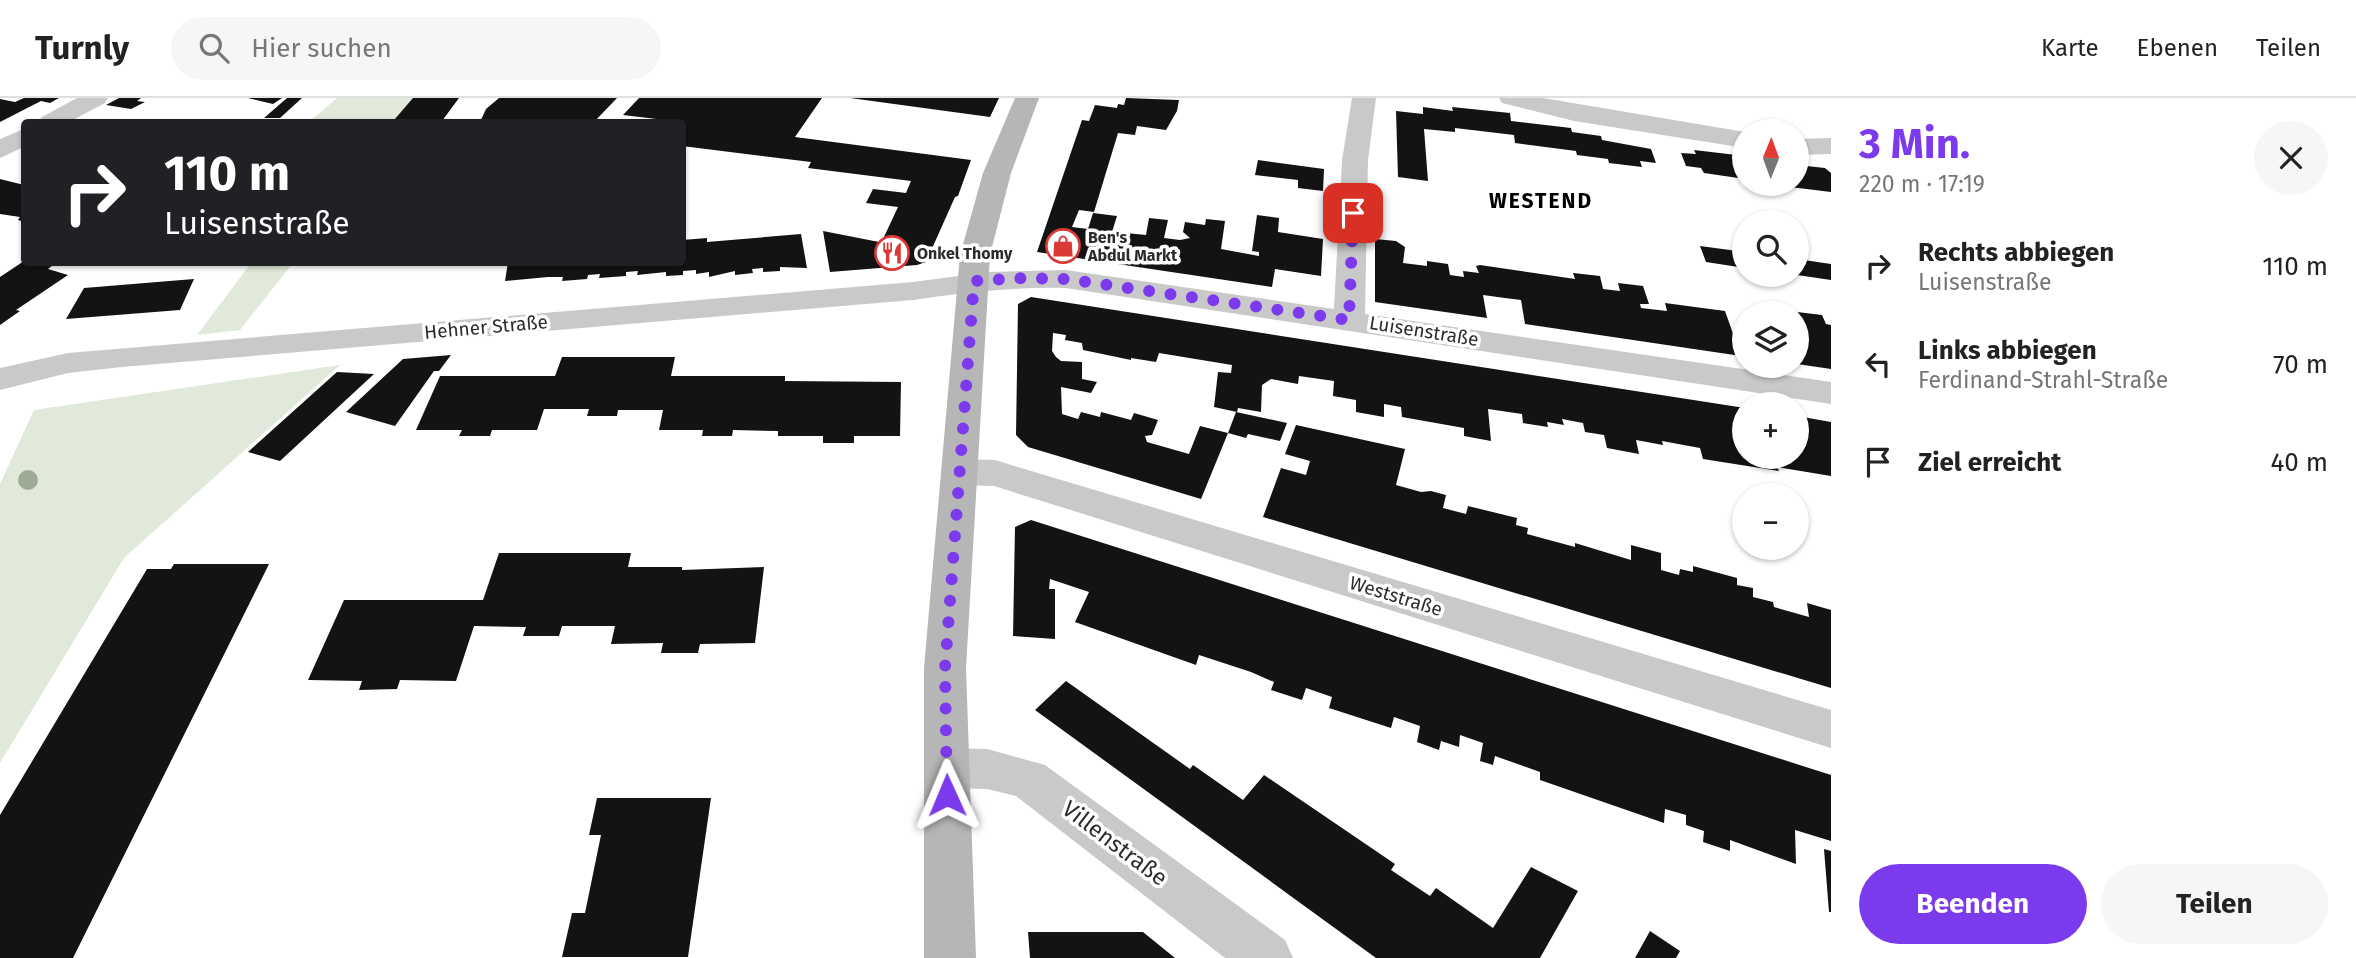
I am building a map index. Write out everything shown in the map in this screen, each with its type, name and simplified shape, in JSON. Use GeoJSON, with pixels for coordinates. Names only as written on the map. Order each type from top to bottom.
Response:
{"type":"FeatureCollection","features":[{"type":"Feature","properties":{"kind":"street"},"geometry":{"type":"LineString","coordinates":[[950,958],[945,668],[975,256],[997,173],[1027,98]]}},
{"type":"Feature","properties":{"kind":"street"},"geometry":{"type":"LineString","coordinates":[[1349,320],[1355,160],[1364,98]]}},
{"type":"Feature","properties":{"kind":"street"},"geometry":{"type":"LineString","coordinates":[[1511,98],[1574,113],[1732,138]]}},
{"type":"Feature","properties":{"kind":"street"},"geometry":{"type":"LineString","coordinates":[[57,119],[96,99]]}},
{"type":"Feature","properties":{"kind":"street"},"geometry":{"type":"LineString","coordinates":[[0,150],[21,139]]}},
{"type":"Feature","properties":{"kind":"street"},"geometry":{"type":"LineString","coordinates":[[1810,147],[1831,146]]}},
{"type":"Feature","properties":{"kind":"street","name":"Luisenstraße"},"geometry":{"type":"LineString","coordinates":[[974,281],[1066,279],[1831,393]]}},
{"type":"Feature","properties":{"kind":"street","name":"Hehner Straße"},"geometry":{"type":"LineString","coordinates":[[0,379],[68,363],[122,357],[913,291],[974,281]]}},
{"type":"Feature","properties":{"kind":"street","name":"Weststraße"},"geometry":{"type":"LineString","coordinates":[[958,472],[995,473],[1831,729]]}},
{"type":"Feature","properties":{"kind":"street","name":"Villenstraße"},"geometry":{"type":"LineString","coordinates":[[947,768],[987,769],[1030,779],[1267,958]]}},
{"type":"Feature","properties":{"kind":"green space"},"geometry":{"type":"Polygon","coordinates":[[[337,98],[422,98],[405,119],[312,119],[337,98]]]}},
{"type":"Feature","properties":{"kind":"green space"},"geometry":{"type":"Polygon","coordinates":[[[249,266],[291,266],[240,330],[197,335],[249,266]]]}},
{"type":"Feature","properties":{"kind":"green space"},"geometry":{"type":"Polygon","coordinates":[[[340,365],[124,558],[0,763],[0,484],[34,410],[340,365]]]}},
{"type":"Feature","properties":{"kind":"building"},"geometry":{"type":"Polygon","coordinates":[[[24,98],[59,98],[50,103],[41,101],[0,122],[0,99],[15,102],[24,98]]]}},
{"type":"Feature","properties":{"kind":"building"},"geometry":{"type":"Polygon","coordinates":[[[119,98],[141,98],[137,101],[145,102],[131,109],[106,105],[119,98]]]}},
{"type":"Feature","properties":{"kind":"building"},"geometry":{"type":"Polygon","coordinates":[[[248,98],[282,98],[273,104],[248,98]]]}},
{"type":"Feature","properties":{"kind":"building"},"geometry":{"type":"Polygon","coordinates":[[[287,98],[302,98],[280,118],[264,118],[287,98]]]}},
{"type":"Feature","properties":{"kind":"building"},"geometry":{"type":"Polygon","coordinates":[[[413,98],[459,98],[443,119],[395,119],[413,98]]]}},
{"type":"Feature","properties":{"kind":"building"},"geometry":{"type":"Polygon","coordinates":[[[499,98],[617,98],[597,119],[481,119],[486,109],[499,98]]]}},
{"type":"Feature","properties":{"kind":"building"},"geometry":{"type":"Polygon","coordinates":[[[639,98],[822,98],[795,137],[971,160],[958,196],[955,197],[926,262],[830,272],[823,231],[879,242],[898,207],[866,203],[873,189],[906,193],[911,181],[808,168],[811,162],[686,146],[686,119],[623,115],[639,98]]]}},
{"type":"Feature","properties":{"kind":"building"},"geometry":{"type":"Polygon","coordinates":[[[850,98],[999,98],[990,117],[850,98]]]}},
{"type":"Feature","properties":{"kind":"building"},"geometry":{"type":"Polygon","coordinates":[[[1126,98],[1179,100],[1177,111],[1166,130],[1137,126],[1135,135],[1118,133],[1094,212],[1079,210],[1072,227],[1088,229],[1093,213],[1117,216],[1112,232],[1104,234],[1125,237],[1126,233],[1146,235],[1149,218],[1168,220],[1164,238],[1180,240],[1190,238],[1183,232],[1185,222],[1205,225],[1206,219],[1225,221],[1221,249],[1259,256],[1259,252],[1252,251],[1257,215],[1279,218],[1278,232],[1323,239],[1321,276],[1275,269],[1272,287],[1037,252],[1082,120],[1089,121],[1095,105],[1117,108],[1118,104],[1124,105],[1126,98]]]}},
{"type":"Feature","properties":{"kind":"building"},"geometry":{"type":"Polygon","coordinates":[[[1423,107],[1510,113],[1511,121],[1571,128],[1572,132],[1601,136],[1602,140],[1651,149],[1656,163],[1640,161],[1642,167],[1609,163],[1608,159],[1577,155],[1576,151],[1515,143],[1514,135],[1455,128],[1455,132],[1424,129],[1428,181],[1398,177],[1396,111],[1423,114],[1423,107]]]}},
{"type":"Feature","properties":{"kind":"building"},"geometry":{"type":"Polygon","coordinates":[[[1694,150],[1732,154],[1732,177],[1704,173],[1701,168],[1686,166],[1681,153],[1696,154],[1694,150]]]}},
{"type":"Feature","properties":{"kind":"building"},"geometry":{"type":"Polygon","coordinates":[[[1258,160],[1324,169],[1323,191],[1298,188],[1298,180],[1255,175],[1258,160]]]}},
{"type":"Feature","properties":{"kind":"building"},"geometry":{"type":"Polygon","coordinates":[[[1810,166],[1825,168],[1831,173],[1831,192],[1810,189],[1810,166]]]}},
{"type":"Feature","properties":{"kind":"building"},"geometry":{"type":"Polygon","coordinates":[[[0,179],[21,184],[21,221],[18,220],[20,217],[0,214],[0,179]]]}},
{"type":"Feature","properties":{"kind":"building"},"geometry":{"type":"Polygon","coordinates":[[[801,234],[807,268],[780,267],[780,271],[763,272],[763,268],[752,269],[753,273],[735,275],[735,271],[709,277],[709,272],[696,274],[696,270],[683,271],[683,275],[666,276],[666,272],[637,275],[638,271],[626,272],[626,276],[599,278],[600,274],[588,275],[587,279],[562,281],[563,277],[505,281],[507,266],[686,266],[686,240],[707,238],[707,242],[801,234]]]}},
{"type":"Feature","properties":{"kind":"building"},"geometry":{"type":"Polygon","coordinates":[[[1375,239],[1396,241],[1405,247],[1403,263],[1427,266],[1427,261],[1448,264],[1450,275],[1464,277],[1463,271],[1479,273],[1476,266],[1480,265],[1575,279],[1573,273],[1600,276],[1603,289],[1620,291],[1618,283],[1643,286],[1649,304],[1640,304],[1641,308],[1667,311],[1665,303],[1725,311],[1732,331],[1732,355],[1525,324],[1521,300],[1483,295],[1487,318],[1375,302],[1375,239]]]}},
{"type":"Feature","properties":{"kind":"building"},"geometry":{"type":"Polygon","coordinates":[[[1700,246],[1732,250],[1732,266],[1706,262],[1700,246]]]}},
{"type":"Feature","properties":{"kind":"building"},"geometry":{"type":"Polygon","coordinates":[[[1809,261],[1831,264],[1831,280],[1809,277],[1809,261]]]}},
{"type":"Feature","properties":{"kind":"building"},"geometry":{"type":"Polygon","coordinates":[[[21,263],[21,266],[52,266],[48,269],[68,275],[16,310],[20,311],[0,325],[0,277],[21,263]]]}},
{"type":"Feature","properties":{"kind":"building"},"geometry":{"type":"Polygon","coordinates":[[[194,279],[180,310],[66,319],[84,288],[194,279]]]}},
{"type":"Feature","properties":{"kind":"building"},"geometry":{"type":"Polygon","coordinates":[[[1031,297],[1732,406],[1732,464],[1703,459],[1700,448],[1662,441],[1663,445],[1636,440],[1639,454],[1607,448],[1604,435],[1585,432],[1583,423],[1562,419],[1564,425],[1547,422],[1548,427],[1523,423],[1522,414],[1488,409],[1491,441],[1464,436],[1464,428],[1402,417],[1401,407],[1384,404],[1384,417],[1356,412],[1356,400],[1333,396],[1334,381],[1299,376],[1298,384],[1271,379],[1262,385],[1261,412],[1238,408],[1237,412],[1214,407],[1218,372],[1231,373],[1232,365],[1159,353],[1156,362],[1131,360],[1083,350],[1082,343],[1065,340],[1066,335],[1053,333],[1052,351],[1056,357],[1061,361],[1082,362],[1082,379],[1097,382],[1091,393],[1061,387],[1062,414],[1078,419],[1081,412],[1100,417],[1101,412],[1131,420],[1134,413],[1158,420],[1152,435],[1145,436],[1147,442],[1189,454],[1200,426],[1228,433],[1201,499],[1028,447],[1016,435],[1018,304],[1031,297]]]}},
{"type":"Feature","properties":{"kind":"building"},"geometry":{"type":"Polygon","coordinates":[[[1809,313],[1822,315],[1826,324],[1831,325],[1831,369],[1809,366],[1809,313]]]}},
{"type":"Feature","properties":{"kind":"building"},"geometry":{"type":"Polygon","coordinates":[[[451,355],[439,371],[434,371],[395,426],[346,412],[403,359],[451,355]]]}},
{"type":"Feature","properties":{"kind":"building"},"geometry":{"type":"Polygon","coordinates":[[[562,357],[675,357],[671,376],[785,376],[785,381],[901,382],[900,436],[854,436],[854,443],[823,443],[823,436],[778,436],[778,431],[733,430],[732,436],[702,436],[703,430],[659,430],[663,410],[618,410],[617,416],[587,416],[589,409],[544,409],[537,430],[492,430],[490,436],[459,436],[462,430],[416,430],[440,376],[555,376],[562,357]]]}},
{"type":"Feature","properties":{"kind":"building"},"geometry":{"type":"Polygon","coordinates":[[[337,372],[374,374],[280,461],[248,452],[337,372]]]}},
{"type":"Feature","properties":{"kind":"building"},"geometry":{"type":"Polygon","coordinates":[[[1236,412],[1287,423],[1280,441],[1248,434],[1246,438],[1228,433],[1236,412]]]}},
{"type":"Feature","properties":{"kind":"building"},"geometry":{"type":"Polygon","coordinates":[[[1809,418],[1831,422],[1831,476],[1789,469],[1809,469],[1809,418]]]}},
{"type":"Feature","properties":{"kind":"building"},"geometry":{"type":"Polygon","coordinates":[[[1296,425],[1405,449],[1396,485],[1446,495],[1443,508],[1466,514],[1468,506],[1517,518],[1516,525],[1528,528],[1527,534],[1575,547],[1575,543],[1631,560],[1631,545],[1661,553],[1661,570],[1679,575],[1680,569],[1693,572],[1693,566],[1737,578],[1737,585],[1753,588],[1753,597],[1773,602],[1774,607],[1809,617],[1807,603],[1831,610],[1831,688],[1263,517],[1281,468],[1306,475],[1310,461],[1285,454],[1296,425]]]}},
{"type":"Feature","properties":{"kind":"building"},"geometry":{"type":"Polygon","coordinates":[[[1031,520],[1831,775],[1831,841],[1795,830],[1796,864],[1730,840],[1730,851],[1703,842],[1704,831],[1686,825],[1686,815],[1665,809],[1664,823],[1540,780],[1540,772],[1495,756],[1493,765],[1480,761],[1483,743],[1460,735],[1459,747],[1441,741],[1439,750],[1417,742],[1420,726],[1394,717],[1391,728],[1329,708],[1332,697],[1306,688],[1302,700],[1271,690],[1274,682],[1251,672],[1199,655],[1196,665],[1075,622],[1089,592],[1050,579],[1049,589],[1055,589],[1055,639],[1013,636],[1015,527],[1031,520]]]}},
{"type":"Feature","properties":{"kind":"building"},"geometry":{"type":"Polygon","coordinates":[[[499,553],[631,553],[628,567],[682,567],[682,570],[764,567],[755,643],[700,644],[698,653],[661,653],[663,643],[611,644],[615,626],[562,626],[559,636],[523,636],[526,627],[474,626],[456,681],[400,680],[397,689],[359,690],[362,681],[308,680],[344,600],[483,600],[499,553]]]}},
{"type":"Feature","properties":{"kind":"building"},"geometry":{"type":"Polygon","coordinates":[[[174,564],[269,564],[73,958],[0,958],[0,815],[147,569],[171,569],[174,564]]]}},
{"type":"Feature","properties":{"kind":"building"},"geometry":{"type":"Polygon","coordinates":[[[1066,681],[1190,769],[1193,765],[1243,800],[1264,775],[1395,864],[1391,870],[1430,896],[1436,888],[1493,928],[1531,867],[1578,891],[1540,958],[1376,958],[1035,710],[1066,681]]]}},
{"type":"Feature","properties":{"kind":"building"},"geometry":{"type":"Polygon","coordinates":[[[597,798],[711,798],[688,957],[562,957],[572,913],[585,913],[601,835],[589,835],[597,798]]]}},
{"type":"Feature","properties":{"kind":"building"},"geometry":{"type":"Polygon","coordinates":[[[1824,849],[1831,851],[1831,912],[1829,912],[1824,849]]]}},
{"type":"Feature","properties":{"kind":"building"},"geometry":{"type":"Polygon","coordinates":[[[1650,931],[1680,951],[1676,958],[1635,958],[1650,931]]]}},
{"type":"Feature","properties":{"kind":"building"},"geometry":{"type":"Polygon","coordinates":[[[1028,932],[1143,932],[1175,958],[1030,958],[1028,932]]]}},
{"type":"Feature","properties":{"kind":"place","name":"Ben's Abdul Markt"},"geometry":{"type":"Point","coordinates":[1063,246]}},
{"type":"Feature","properties":{"kind":"place","name":"Onkel Thomy"},"geometry":{"type":"Point","coordinates":[892,253]}},
{"type":"Feature","properties":{"kind":"district","name":"WESTEND"},"geometry":{"type":"Point","coordinates":[1541,201]}},
{"type":"Feature","properties":{"kind":"route"},"geometry":{"type":"LineString","coordinates":[[947,795],[945,668],[974,281],[1066,279],[1349,320],[1353,213]]}}]}
